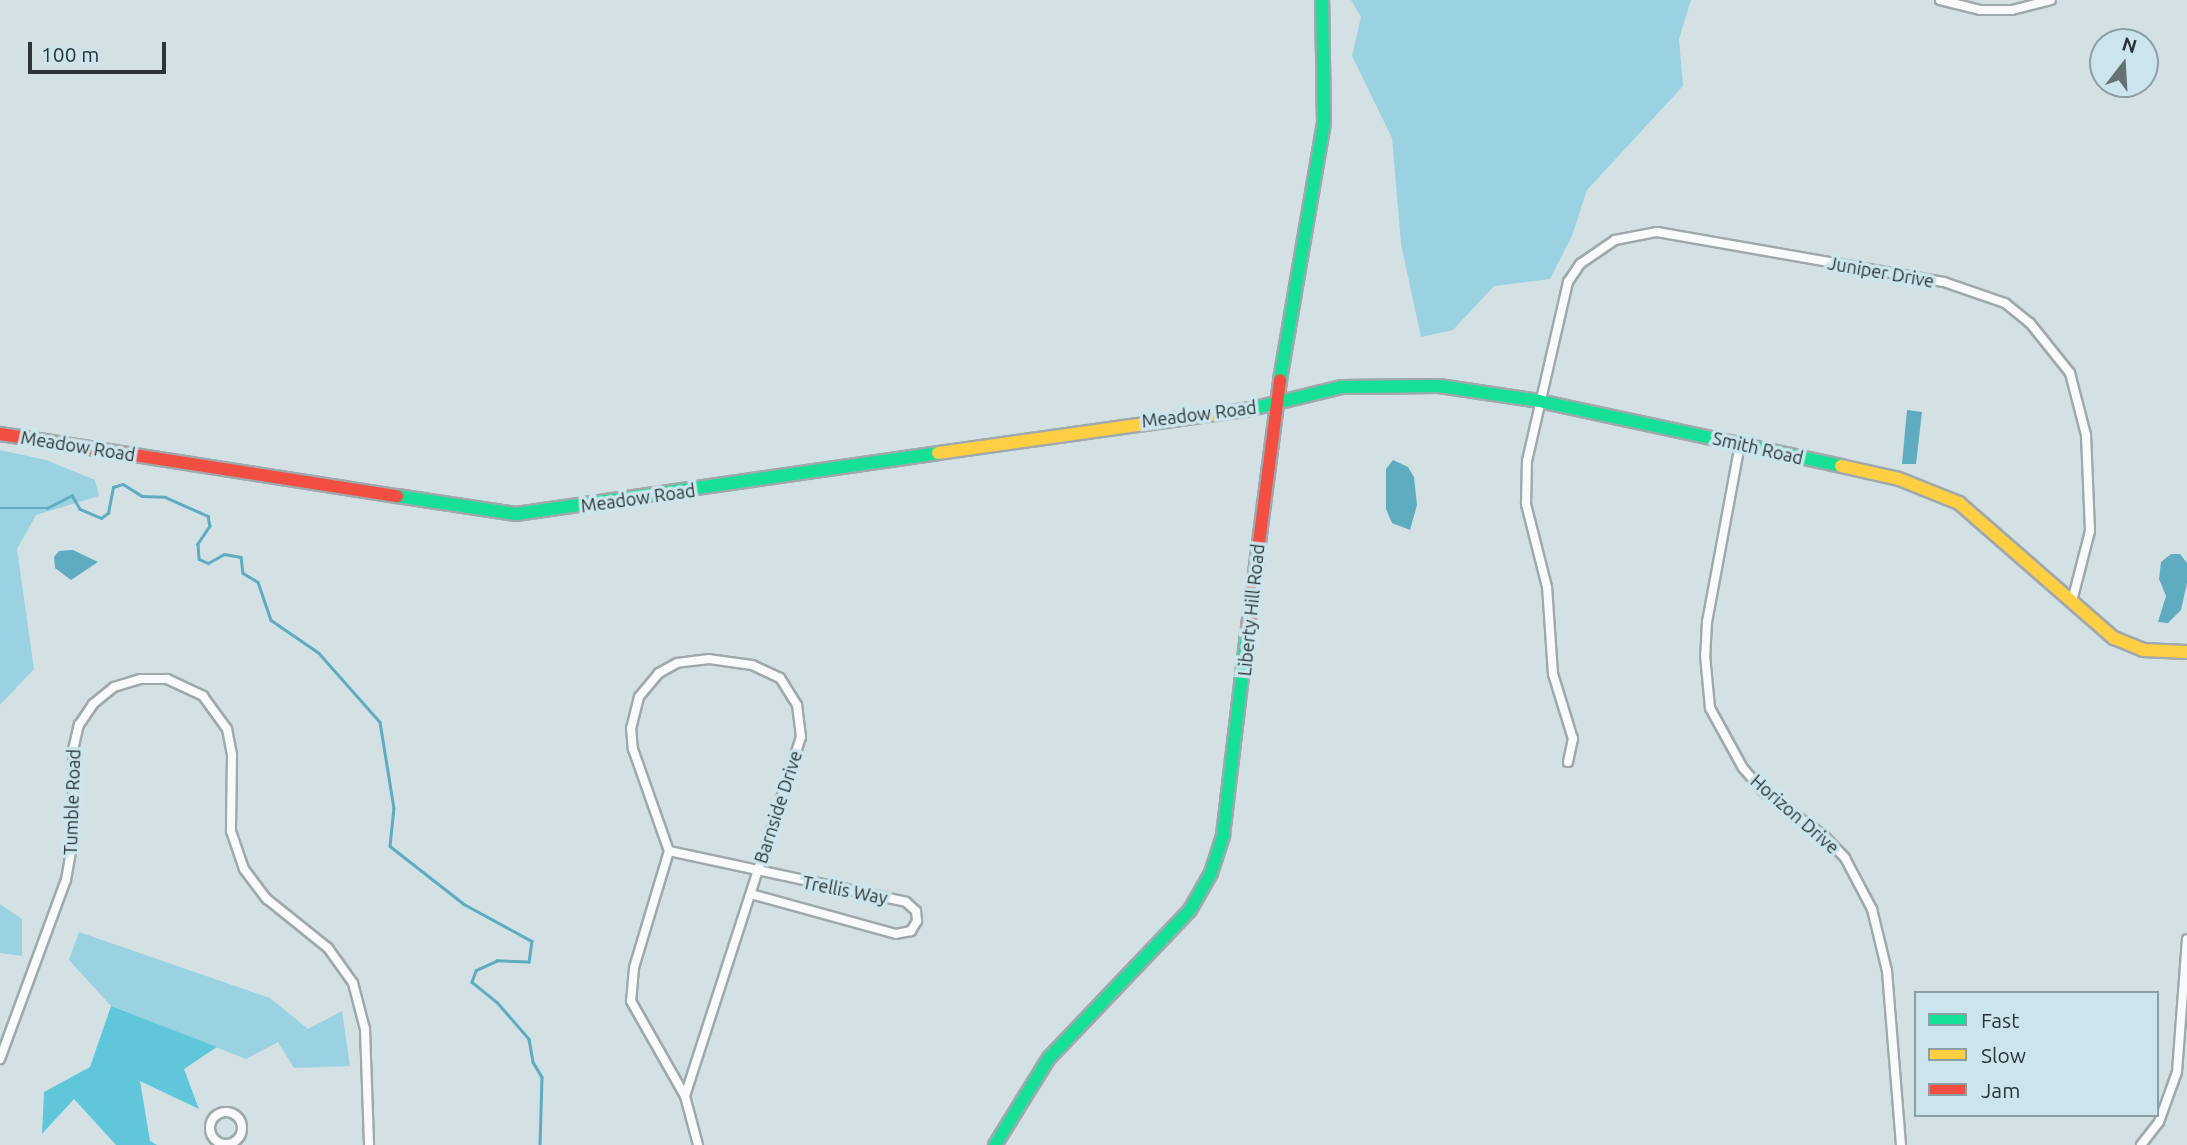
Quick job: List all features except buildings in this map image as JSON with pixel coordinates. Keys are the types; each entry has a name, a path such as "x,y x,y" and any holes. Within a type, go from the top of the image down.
{"street":[{"path":"1940,0 1980,10 2012,10 2051,0"},
{"name":"Liberty Hill Road","path":"995,1145 1049,1058 1190,910 1212,873 1231,790 1277,403 1324,122 1319,2"},
{"name":"Juniper Drive","path":"1568,762 1571,726 1553,674 1548,587 1527,504 1527,461 1567,282 1597,250 1636,234 1689,237 1975,290 2004,303 2053,346 2081,404 2092,499 2084,562 2072,601"},
{"name":"Smith Road","path":"1277,403 1298,395 1374,383 1439,386 1539,401 1899,479 1959,503 1986,522 2072,601 2123,643 2143,650 2187,652"},
{"name":"Meadow Road","path":"0,435 516,514 1277,403"},
{"name":"Horizon Drive","path":"1740,444 1707,622 1705,655 1710,708 1744,768 1779,805 1825,837 1845,859 1867,899 1887,971 1901,1145"},
{"name":"Barnside Drive","path":"669,851 633,749 634,707 651,680 677,663 709,659 752,665 771,672 788,686 801,726 799,747 685,1096"},
{"name":"Tumble Road","path":"0,1059 66,880 74,834 73,750 79,725 93,704 114,688 140,679 167,679 203,696 226,729 232,755 231,831 244,869 267,899 328,948 353,983 365,1029 369,1145"},
{"path":"669,851 630,990 636,1012 685,1096 698,1145"},
{"name":"Trellis Way","path":"669,851 905,902 916,911 917,921 907,933 896,934 751,894"},
{"path":"2141,1145 2159,1122 2177,1072 2187,939"},
{"path":"233,1113 241,1120 243,1131 239,1143 227,1144 213,1138 210,1128 217,1114 233,1113"},
{"path":"2148,1138 2154,1145"}],"shaded area":[{"path":"1351,0 1691,0 1679,39 1683,86 1587,190 1572,236 1550,279 1494,286 1453,330 1421,337 1401,244 1392,138 1352,56 1361,17"},
{"path":"1907,410 1922,412 1916,464 1902,464"},
{"path":"0,450 46,460 95,480 99,496 36,515 17,549 34,669 0,705"},
{"path":"1393,460 1408,467 1414,477 1417,505 1410,530 1392,523 1386,509 1386,469"},
{"path":"73,550 98,562 71,580 55,568 54,557 59,551"},
{"path":"2171,554 2180,554 2187,563 2187,583 2181,610 2168,623 2158,622 2166,596 2159,579 2161,562"},
{"path":"0,904 22,919 22,956 0,953"},
{"path":"79,932 270,998 308,1029 342,1011 350,1066 294,1068 278,1042 246,1059 111,1006 69,960"},
{"path":"111,1006 217,1047 184,1069 199,1109 140,1081 150,1141 157,1145 116,1145 74,1099 42,1134 44,1092 90,1067"}],"waterway":[{"path":"0,508 47,508 72,495 80,509 101,518 108,513 113,487 123,484 142,496 165,497 208,516 210,526 198,544 199,559 208,563 224,554 241,557 243,573 258,582 271,620 319,653 380,722 394,808 390,846 464,904 532,941 529,962 497,961 476,971 472,982 497,1002 529,1039 533,1062 542,1077 540,1145"}],"traffic: fast":[{"path":"1280,380 1324,122 1322,0"},
{"path":"1251,409 1342,387 1439,386 1539,401 1841,466"},
{"path":"397,496 516,514 938,453"},
{"path":"995,1145 1049,1058 1190,910 1211,873 1223,835 1247,635"}],"traffic: slow":[{"path":"938,453 1251,409"},
{"path":"1841,466 1899,479 1959,503 2114,638 2143,650 2187,652"}],"traffic: jam":[{"path":"1247,635 1280,380"},
{"path":"0,434 397,496"}]}
